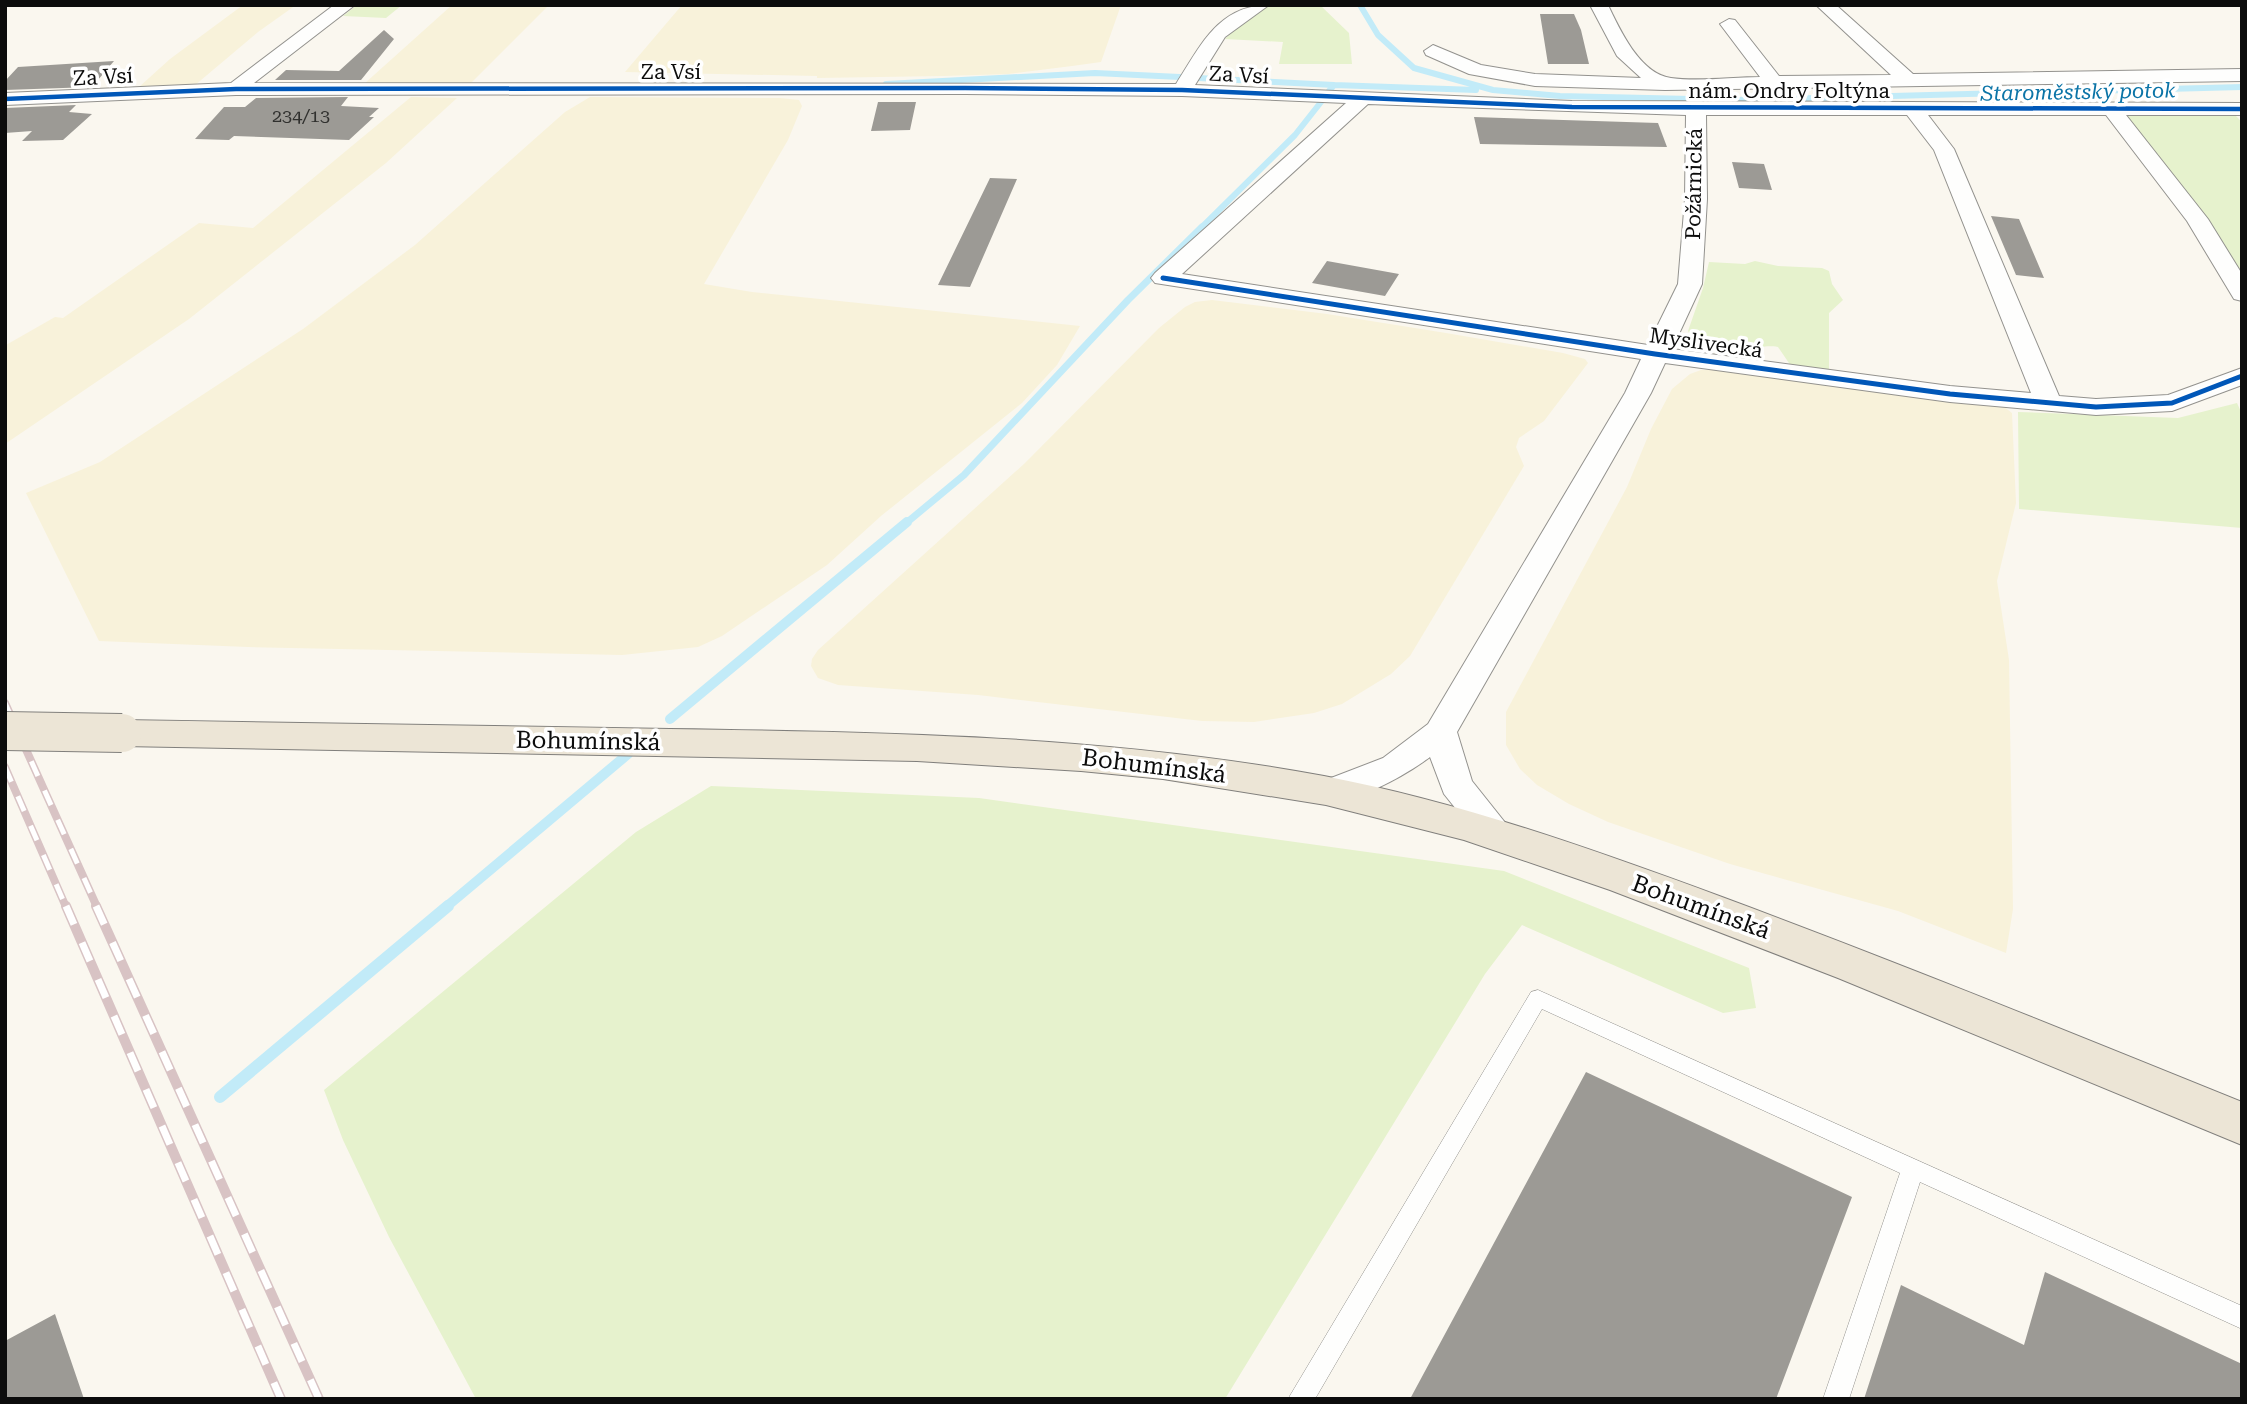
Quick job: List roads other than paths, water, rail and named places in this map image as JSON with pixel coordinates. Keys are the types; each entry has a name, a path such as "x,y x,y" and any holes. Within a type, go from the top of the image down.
{"main road":[{"name":"Bohumínská","path":"5,731 865,745 998,750 1202,770 1330,792 1497,835 1635,882 1789,940 2242,1124"}],"street":[{"path":"236,89 256,71 346,5"},
{"name":"Za Vsí","path":"1182,90 1218,33 1260,5"},
{"path":"1599,5 1622,54 1642,72 1681,97"},
{"name":"nám. Ondry Foltýna","path":"1825,5 1907,79"},
{"name":"nám. Ondry Foltýna","path":"1729,24 1773,81"},
{"name":"nám. Ondry Foltýna","path":"1433,51 1476,70 1535,80 1681,97 1773,81 1907,79 2206,84 2242,75"},
{"path":"2206,84 2241,110"},
{"name":"Za Vsí","path":"5,99 236,89 1182,90 1337,97"},
{"name":"nám. Ondry Foltýna","path":"1337,97 1681,97 1913,109 2241,110"},
{"name":"Požárnická","path":"1440,732 1638,393 1690,285 1696,200 1681,97"},
{"name":"Myslivecká","path":"1362,99 1163,278 1655,354 1950,394 2095,407 2172,403 2242,376"},
{"path":"1913,109 1944,149 2048,402"},
{"path":"2113,111 2197,219 2242,293"},
{"path":"1330,792 1395,766 1440,732 1456,785 1497,835"}],"lane":[{"path":"1301,1399 1538,998 2242,1318"},
{"path":"1836,1399 1913,1168"}],"waterway":[{"name":"Staroměstský potok","path":"1360,5 1378,35 1414,68 1493,90 1560,96 1735,100 2242,87"},
{"path":"886,84 1095,73 1180,77"},
{"path":"1198,78 1334,85"},
{"path":"1329,91 1334,85"},
{"path":"1334,85 1476,90"},
{"path":"1200,229 1295,135 1321,102"},
{"path":"905,524 964,475 1128,300 1202,227"},
{"path":"670,719 907,522"},
{"path":"446,907 628,754"},
{"path":"220,1097 448,906"}],"railway":[{"path":"5,703 97,907"},
{"path":"5,767 66,907"},
{"path":"66,906 281,1399"},
{"path":"96,906 319,1399"}]}
